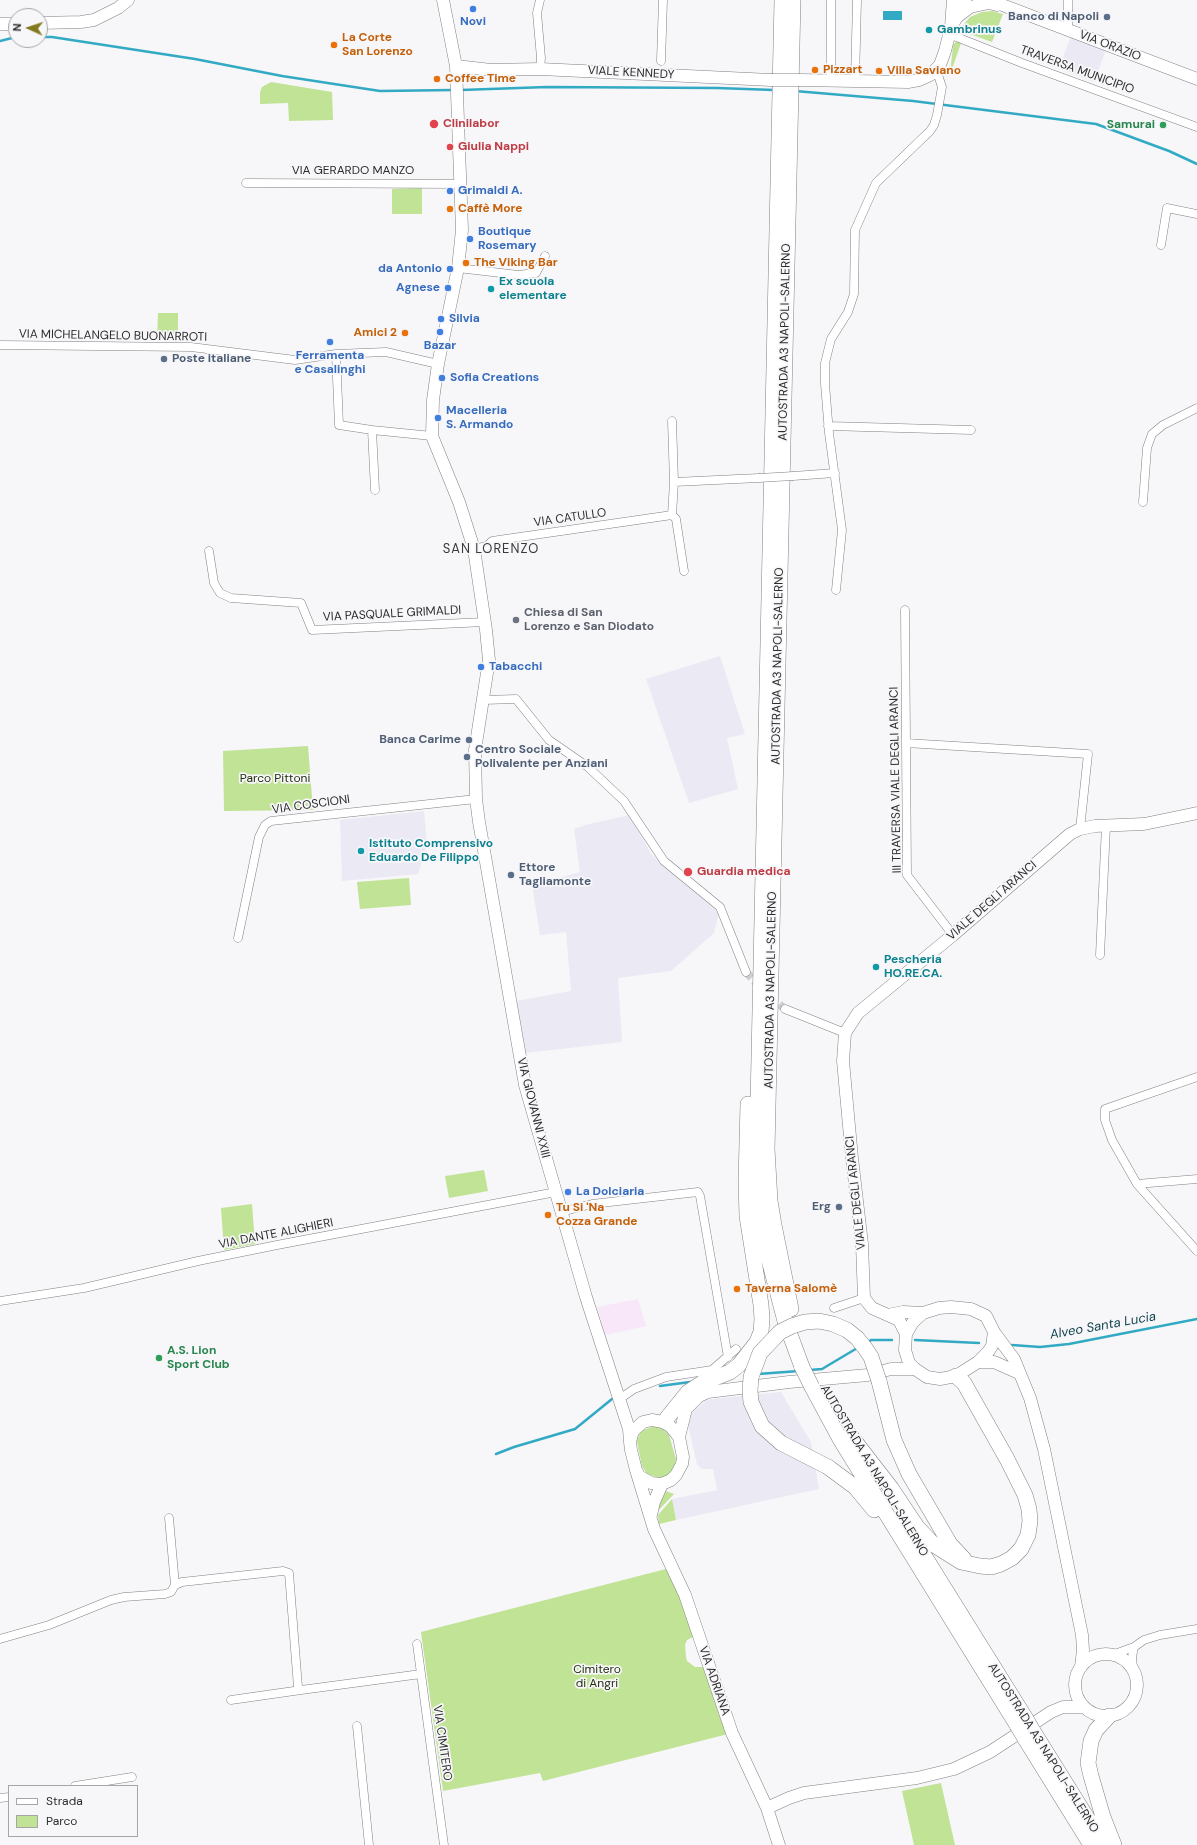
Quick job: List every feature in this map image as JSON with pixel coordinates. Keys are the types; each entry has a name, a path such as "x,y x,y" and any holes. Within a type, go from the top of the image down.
{"highway":[{"name":"AUTOSTRADA A3 NAPOLI-SALERNO","path":"782,0 757,1149 759,1201 772,1277 785,1321 808,1366 840,1439 943,1605 1104,1845"},
{"name":"AUTOSTRADA A3 NAPOLI-SALERNO","path":"793,0 768,1149 770,1201 778,1250 808,1366"},
{"path":"657,1420 688,1392 702,1383 730,1372 739,1365 757,1342 761,1332 761,1305 747,1216 746,1182 746,1126 760,963"},
{"path":"943,1605 915,1575 865,1498 842,1476 828,1467 781,1443 762,1426 751,1402 751,1377 754,1364 760,1353 780,1332 792,1326 806,1322 819,1321 833,1324 847,1330 866,1348 874,1363 880,1381 894,1440 909,1474 950,1544 964,1560 973,1565"},
{"path":"850,1435 873,1463 907,1513 926,1537 946,1554 961,1562 991,1567 1001,1564 1021,1549 1028,1535 1030,1509 1025,1495 1007,1459 964,1383 956,1376"},
{"name":"AUTOSTRADA A3 NAPOLI-SALERNO","path":"817,1387 850,1435 1025,1728 1091,1845"},
{"path":"1109,1716 1096,1730 1091,1740 1088,1763 1090,1776 1103,1817 1114,1845"}],"street":[{"path":"48,23 94,20 118,8 128,0"},
{"path":"540,0 537,13 541,58 540,69"},
{"path":"661,61 663,0"},
{"path":"831,0 831,81 908,82 919,80 930,75 940,65 950,30 962,4 989,4 995,2"},
{"path":"855,81 857,0"},
{"path":"1068,0 1068,30"},
{"path":"336,354 339,424 372,430 432,436 433,400 438,364 458,268 462,230 456,81 443,2"},
{"name":"VIA ORAZIO","path":"995,2 1197,79"},
{"name":"TRAVERSA MUNICIPIO","path":"950,30 1022,63 1197,127"},
{"name":"VIALE KENNEDY","path":"456,81 491,70 540,69 771,80 831,81"},
{"path":"836,590 842,530 828,426 825,363 831,339 848,312 854,294 855,230 876,183 930,131 934,125 941,89 936,69"},
{"name":"VIA GERARDO MANZO","path":"246,183 460,184"},
{"path":"1161,245 1167,208 1197,214"},
{"path":"458,268 518,275 536,274 545,256"},
{"name":"VIA MICHELANGELO BUONARROTI","path":"0,345 192,347 295,360 336,354 386,352 438,364"},
{"path":"1143,502 1147,448 1152,434 1163,425 1197,408"},
{"path":"672,421 674,482 672,515 676,519 684,572"},
{"path":"828,426 971,430"},
{"path":"372,430 375,490"},
{"name":"VIA GIOVANNI XXIII","path":"432,436 459,502 474,549 485,622 489,660 475,750 476,799 525,1085 534,1121 586,1297 629,1429 630,1442"},
{"path":"674,482 835,473"},
{"name":"VIA CATULLO","path":"474,549 487,546 492,541 672,515"},
{"name":"VIA PASQUALE GRIMALDI","path":"209,551 214,583 220,593 231,598 301,603 312,630 485,622"},
{"name":"III TRAVERSA VIALE DEGLI ARANCI","path":"905,610 907,875 952,935"},
{"path":"483,700 516,699 549,740 588,768 624,801 664,861 720,907 746,972"},
{"path":"906,743 1088,754 1080,829"},
{"name":"VIA COSCIONI","path":"238,938 259,837 265,825 271,821 476,799"},
{"name":"VIALE DEGLI ARANCI","path":"864,1298 862,1244 843,1061 845,1033 858,1013 1070,834 1080,829 1144,824 1197,813"},
{"path":"1100,955 1106,826"},
{"path":"785,1009 845,1033"},
{"path":"1197,1076 1105,1109 1107,1128 1137,1184 1197,1251"},
{"path":"1137,1184 1197,1179"},
{"name":"VIA DANTE ALIGHIERI","path":"0,1301 84,1288 198,1261 556,1192"},
{"path":"561,1212 592,1204 698,1192 700,1196 728,1357"},
{"path":"834,1308 864,1298 872,1308 899,1320 906,1334"},
{"path":"888,1314 903,1312 923,1313 939,1308 963,1307 971,1309 986,1316 994,1332 1014,1359 1030,1398 1044,1449 1082,1635 1083,1650 1081,1667 1075,1682 1075,1690 1078,1699 1084,1707 1100,1716 1109,1716 1121,1712 1131,1703 1137,1686 1132,1669 1134,1647"},
{"path":"923,1313 913,1322 906,1334 905,1350 909,1363 915,1369 933,1378 948,1378 956,1376 978,1362 992,1346 994,1332"},
{"path":"679,1437 670,1426 657,1420 639,1419 621,1405 634,1389 666,1377 712,1370 728,1357 736,1348"},
{"path":"891,1370 905,1350"},
{"path":"978,1362 994,1362 1019,1373"},
{"path":"686,1409 679,1437 683,1457 680,1471 671,1480 662,1484 646,1481 639,1476 636,1470 630,1442 633,1431 638,1425 657,1420 686,1409 699,1396 719,1389 868,1375 891,1370 915,1369"},
{"name":"VIA ADRIANA","path":"636,1470 654,1529 685,1595 732,1733 767,1808 779,1845"},
{"path":"650,1517 654,1502 662,1484"},
{"path":"169,1518 176,1585"},
{"path":"0,1638 49,1625 111,1600 124,1597 165,1594 171,1592 176,1585 182,1582 283,1571 289,1573 298,1687 301,1690"},
{"path":"1081,1667 1088,1660 1097,1656 1134,1647 1144,1640 1160,1635 1197,1629"},
{"path":"1082,1635 1089,1644 1120,1658 1132,1669"},
{"name":"VIA CIMITERO","path":"417,1644 444,1845"},
{"path":"232,1700 421,1674"},
{"path":"1063,1707 1075,1690"},
{"path":"767,1808 804,1793 929,1776 954,1769 990,1752 1045,1716 1063,1707 1084,1707"},
{"path":"357,1726 369,1845"},
{"path":"81,1785 132,1777"}],"shaded area":[{"path":"1071,36 1106,50 1094,82 1059,68"},
{"path":"720,656 745,734 727,738 738,789 689,803 646,679"},
{"path":"424,811 427,845 418,874 342,881 340,820"},
{"path":"630,815 651,854 719,913 714,933 671,971 618,978 622,1042 525,1053 516,1001 571,991 566,932 540,935 532,885 580,872 574,829 589,824"},
{"path":"638,1299 646,1326 605,1335 597,1307"},
{"path":"781,1392 811,1442 819,1489 676,1520 672,1499 717,1490 713,1469 702,1469 697,1465 687,1420 693,1412 705,1401 712,1399"}],"green space":[{"path":"992,11 1003,14 992,42 959,30 970,17 982,12"},
{"path":"957,41 961,43 950,75 953,45"},
{"path":"271,82 332,92 333,120 289,121 288,103 260,104 260,92 262,87"},
{"path":"422,188 422,214 392,214 392,189"},
{"path":"158,313 178,313 178,341 172,341 170,335 167,335 165,340 157,340"},
{"name":"Parco Pittoni","path":"308,746 313,810 224,811 223,751"},
{"path":"409,878 411,905 360,909 357,882"},
{"path":"484,1170 488,1191 449,1198 445,1176"},
{"path":"252,1204 255,1244 224,1250 221,1208"},
{"path":"654,1426 663,1429 669,1435 676,1459 674,1468 666,1477 660,1478 647,1474 642,1466 637,1441 641,1431"},
{"path":"663,1490 674,1494 656,1513"},
{"path":"672,1499 676,1520 659,1524 658,1515"},
{"name":"Cimitero di Angri","path":"666,1569 679,1595 695,1636 687,1640 685,1645 687,1661 695,1667 705,1667 728,1734 543,1781 540,1773 443,1791 421,1632"},
{"path":"941,1783 955,1845 914,1845 902,1791"}],"water":[{"path":"883,11 902,11 902,20 883,20"}],"waterway":[{"path":"48,37 195,59 282,76 380,91 454,90"},
{"path":"0,41 8,39"},
{"path":"461,90 547,87 717,88 774,90"},
{"path":"795,91 913,101 1096,124 1169,151 1197,164"},
{"name":"Alveo Santa Lucia","path":"1012,1345 1040,1347 1069,1344 1197,1319"},
{"name":"Alveo Santa Lucia","path":"867,1343 871,1340 892,1340"},
{"name":"Alveo Santa Lucia","path":"915,1340 979,1343"},
{"name":"Alveo Santa Lucia","path":"810,1370 822,1369 859,1347"},
{"name":"Alveo Santa Lucia","path":"758,1374 799,1371"},
{"name":"Alveo Santa Lucia","path":"660,1386 690,1382"},
{"name":"Alveo Santa Lucia","path":"496,1454 514,1447 575,1429 612,1399"}],"tunnel":[{"path":"746,972 760,987"},
{"path":"770,997 785,1009"}],"place":[{"name":"Novi","path":"473,9"},
{"name":"Banco di Napoli","path":"1107,17"},
{"name":"Gambrinus","path":"929,30"},
{"name":"La Corte San Lorenzo","path":"334,45"},
{"name":"Pizzart","path":"815,70"},
{"name":"Villa Saviano","path":"879,71"},
{"name":"Coffee Time","path":"437,79"},
{"name":"Clinilabor","path":"434,124"},
{"name":"Samurai","path":"1163,125"},
{"name":"Giulia Nappi","path":"450,147"},
{"name":"Grimaldi A.","path":"450,191"},
{"name":"Caffè More","path":"450,209"},
{"name":"Boutique Rosemary","path":"470,239"},
{"name":"The Viking Bar","path":"466,263"},
{"name":"da Antonio","path":"450,269"},
{"name":"Agnese","path":"448,288"},
{"name":"Ex scuola elementare","path":"491,289"},
{"name":"Silvia","path":"441,319"},
{"name":"Bazar","path":"440,332"},
{"name":"Amici 2","path":"405,333"},
{"name":"Ferramenta e Casalinghi","path":"330,342"},
{"name":"Poste italiane","path":"164,359"},
{"name":"Sofia Creations","path":"442,378"},
{"name":"Macelleria S. Armando","path":"438,418"},
{"name":"Chiesa di San Lorenzo e San Diodato","path":"516,620"},
{"name":"Tabacchi","path":"481,667"},
{"name":"Banca Carime","path":"469,740"},
{"name":"Centro Sociale Polivalente per Anziani","path":"467,757"},
{"name":"Istituto Comprensivo Eduardo De Filippo","path":"361,851"},
{"name":"Guardia medica","path":"688,872"},
{"name":"Ettore Tagliamonte","path":"511,875"},
{"name":"Pescheria HO.RE.CA.","path":"876,967"},
{"name":"La Dolciaria","path":"568,1192"},
{"name":"Erg","path":"839,1207"},
{"name":"Tu Si 'Na Cozza Grande","path":"548,1215"},
{"name":"Taverna Salomè","path":"737,1289"},
{"name":"A.S. Lion Sport Club","path":"159,1358"}],"district":[{"name":"SAN LORENZO","path":"491,550"}]}
